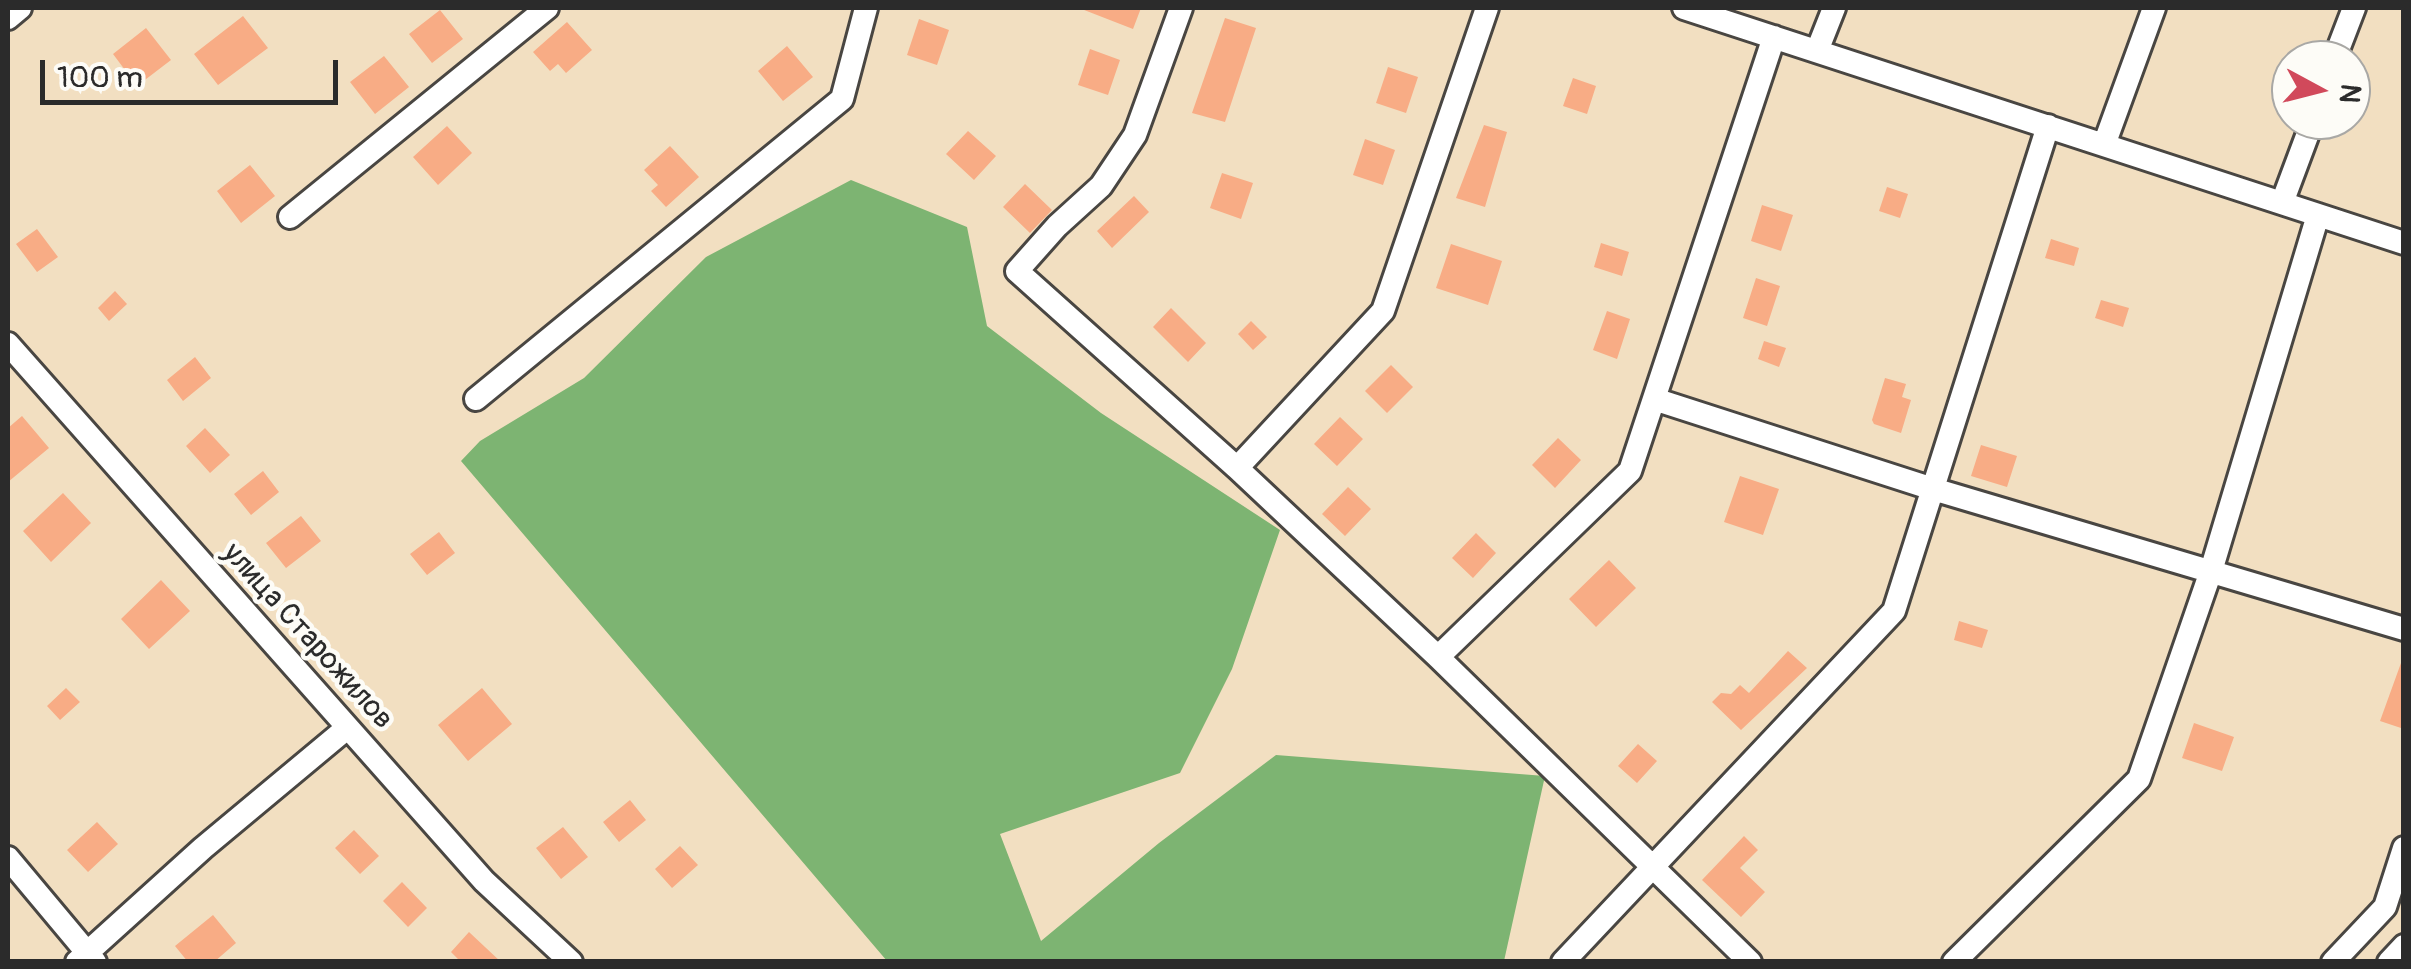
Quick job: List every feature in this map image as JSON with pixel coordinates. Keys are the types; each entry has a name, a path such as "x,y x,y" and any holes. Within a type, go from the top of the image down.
{"street":[{"path":"8,18 20,8"},
{"path":"290,217 548,8"},
{"path":"476,399 842,100 866,8"},
{"path":"1181,8 1136,135 1101,186 1057,226 1017,271 1237,468 1438,657 1750,962"},
{"path":"1237,468 1383,312 1487,8"},
{"path":"1684,8 2404,243"},
{"path":"1818,51 1834,8"},
{"path":"2104,145 2154,8"},
{"path":"2342,40 2354,8"},
{"path":"1438,657 1630,471 1774,37"},
{"path":"1563,962 1894,611 2048,126"},
{"path":"2282,203 2305,140"},
{"path":"1954,962 2140,779 2211,571 2318,215"},
{"name":"улица Старожилов","path":"8,344 484,881 571,962"},
{"path":"1654,399 1933,489 2404,628"},
{"path":"8,858 87,958 203,848 347,728"},
{"path":"2334,962 2385,907 2404,848"},
{"path":"2389,962 2404,946"}],"green space":[{"path":"851,180 967,227 987,326 1101,413 1280,530 1232,669 1180,773 1000,834 1041,941 1159,843 1276,755 1545,776 1504,961 887,961 461,461 480,441 584,378 706,257"}],"building":[{"path":"1079,8 1141,8 1133,29"},
{"path":"440,10 463,39 432,63 409,34"},
{"path":"243,16 268,48 218,85 194,54"},
{"path":"1225,18 1256,28 1225,122 1192,113"},
{"path":"919,19 949,30 937,65 907,55"},
{"path":"567,22 592,50 566,73 558,64 550,71 533,52"},
{"path":"146,28 171,60 137,86 113,54"},
{"path":"787,46 813,77 783,101 758,71"},
{"path":"1090,49 1120,60 1108,95 1078,85"},
{"path":"384,56 409,87 375,114 350,82"},
{"path":"1388,67 1418,77 1406,113 1376,103"},
{"path":"1573,78 1596,86 1587,114 1563,106"},
{"path":"1484,125 1507,132 1485,207 1456,198"},
{"path":"447,126 472,153 438,185 413,157"},
{"path":"968,131 996,156 974,180 946,154"},
{"path":"1365,139 1395,150 1383,185 1353,175"},
{"path":"670,146 699,177 666,207 651,191 658,185 644,170"},
{"path":"250,165 275,196 241,223 217,191"},
{"path":"1222,173 1253,183 1241,219 1210,208"},
{"path":"1025,184 1052,210 1030,233 1003,207"},
{"path":"1887,187 1908,194 1900,218 1879,211"},
{"path":"1134,196 1149,212 1112,248 1097,231"},
{"path":"1762,205 1793,215 1781,251 1751,241"},
{"path":"37,229 58,257 37,272 16,244"},
{"path":"2051,239 2079,248 2074,266 2045,258"},
{"path":"1601,243 1629,252 1622,276 1594,267"},
{"path":"1451,244 1502,261 1488,305 1436,288"},
{"path":"1756,278 1780,286 1767,326 1743,318"},
{"path":"115,291 127,304 109,321 98,308"},
{"path":"2101,300 2129,308 2123,327 2095,318"},
{"path":"1171,308 1206,343 1188,362 1153,327"},
{"path":"1607,311 1630,319 1617,359 1593,350"},
{"path":"1251,321 1267,337 1253,350 1238,334"},
{"path":"1764,341 1786,348 1779,367 1758,359"},
{"path":"195,357 211,378 183,401 167,380"},
{"path":"1391,365 1413,387 1387,413 1365,391"},
{"path":"1885,378 1906,384 1902,397 1911,400 1901,433 1872,420"},
{"path":"22,416 49,448 8,482 8,428"},
{"path":"1340,417 1363,439 1337,466 1314,444"},
{"path":"205,428 230,455 210,473 186,446"},
{"path":"1558,438 1581,460 1555,488 1532,465"},
{"path":"1981,445 2017,456 2007,487 1971,476"},
{"path":"263,471 279,492 251,515 234,494"},
{"path":"1740,476 1779,489 1763,535 1724,522"},
{"path":"1348,487 1371,509 1345,536 1322,514"},
{"path":"63,493 91,523 51,562 23,531"},
{"path":"301,516 321,541 286,568 266,543"},
{"path":"439,532 455,553 427,575 410,554"},
{"path":"1476,533 1496,553 1473,578 1452,558"},
{"path":"1609,560 1636,588 1596,627 1569,599"},
{"path":"161,580 190,611 149,649 121,619"},
{"path":"1959,621 1988,630 1982,648 1954,640"},
{"path":"1788,651 1807,668 1741,730 1712,702 1721,693 1731,694 1740,685 1749,693"},
{"path":"2404,663 2404,729 2380,721"},
{"path":"66,688 80,702 60,720 47,706"},
{"path":"482,688 512,724 468,761 438,725"},
{"path":"2194,723 2234,737 2222,771 2182,758"},
{"path":"1638,744 1657,761 1637,783 1618,766"},
{"path":"630,800 646,820 619,842 603,822"},
{"path":"97,822 118,844 88,872 67,850"},
{"path":"563,827 588,857 561,879 536,848"},
{"path":"354,830 379,856 360,874 335,848"},
{"path":"1744,836 1758,850 1740,868 1765,892 1741,917 1702,880"},
{"path":"680,846 698,865 672,888 655,869"},
{"path":"402,882 427,908 408,927 383,901"},
{"path":"213,915 236,943 214,962 188,962 175,946"},
{"path":"469,932 501,962 461,962 451,952"}]}
